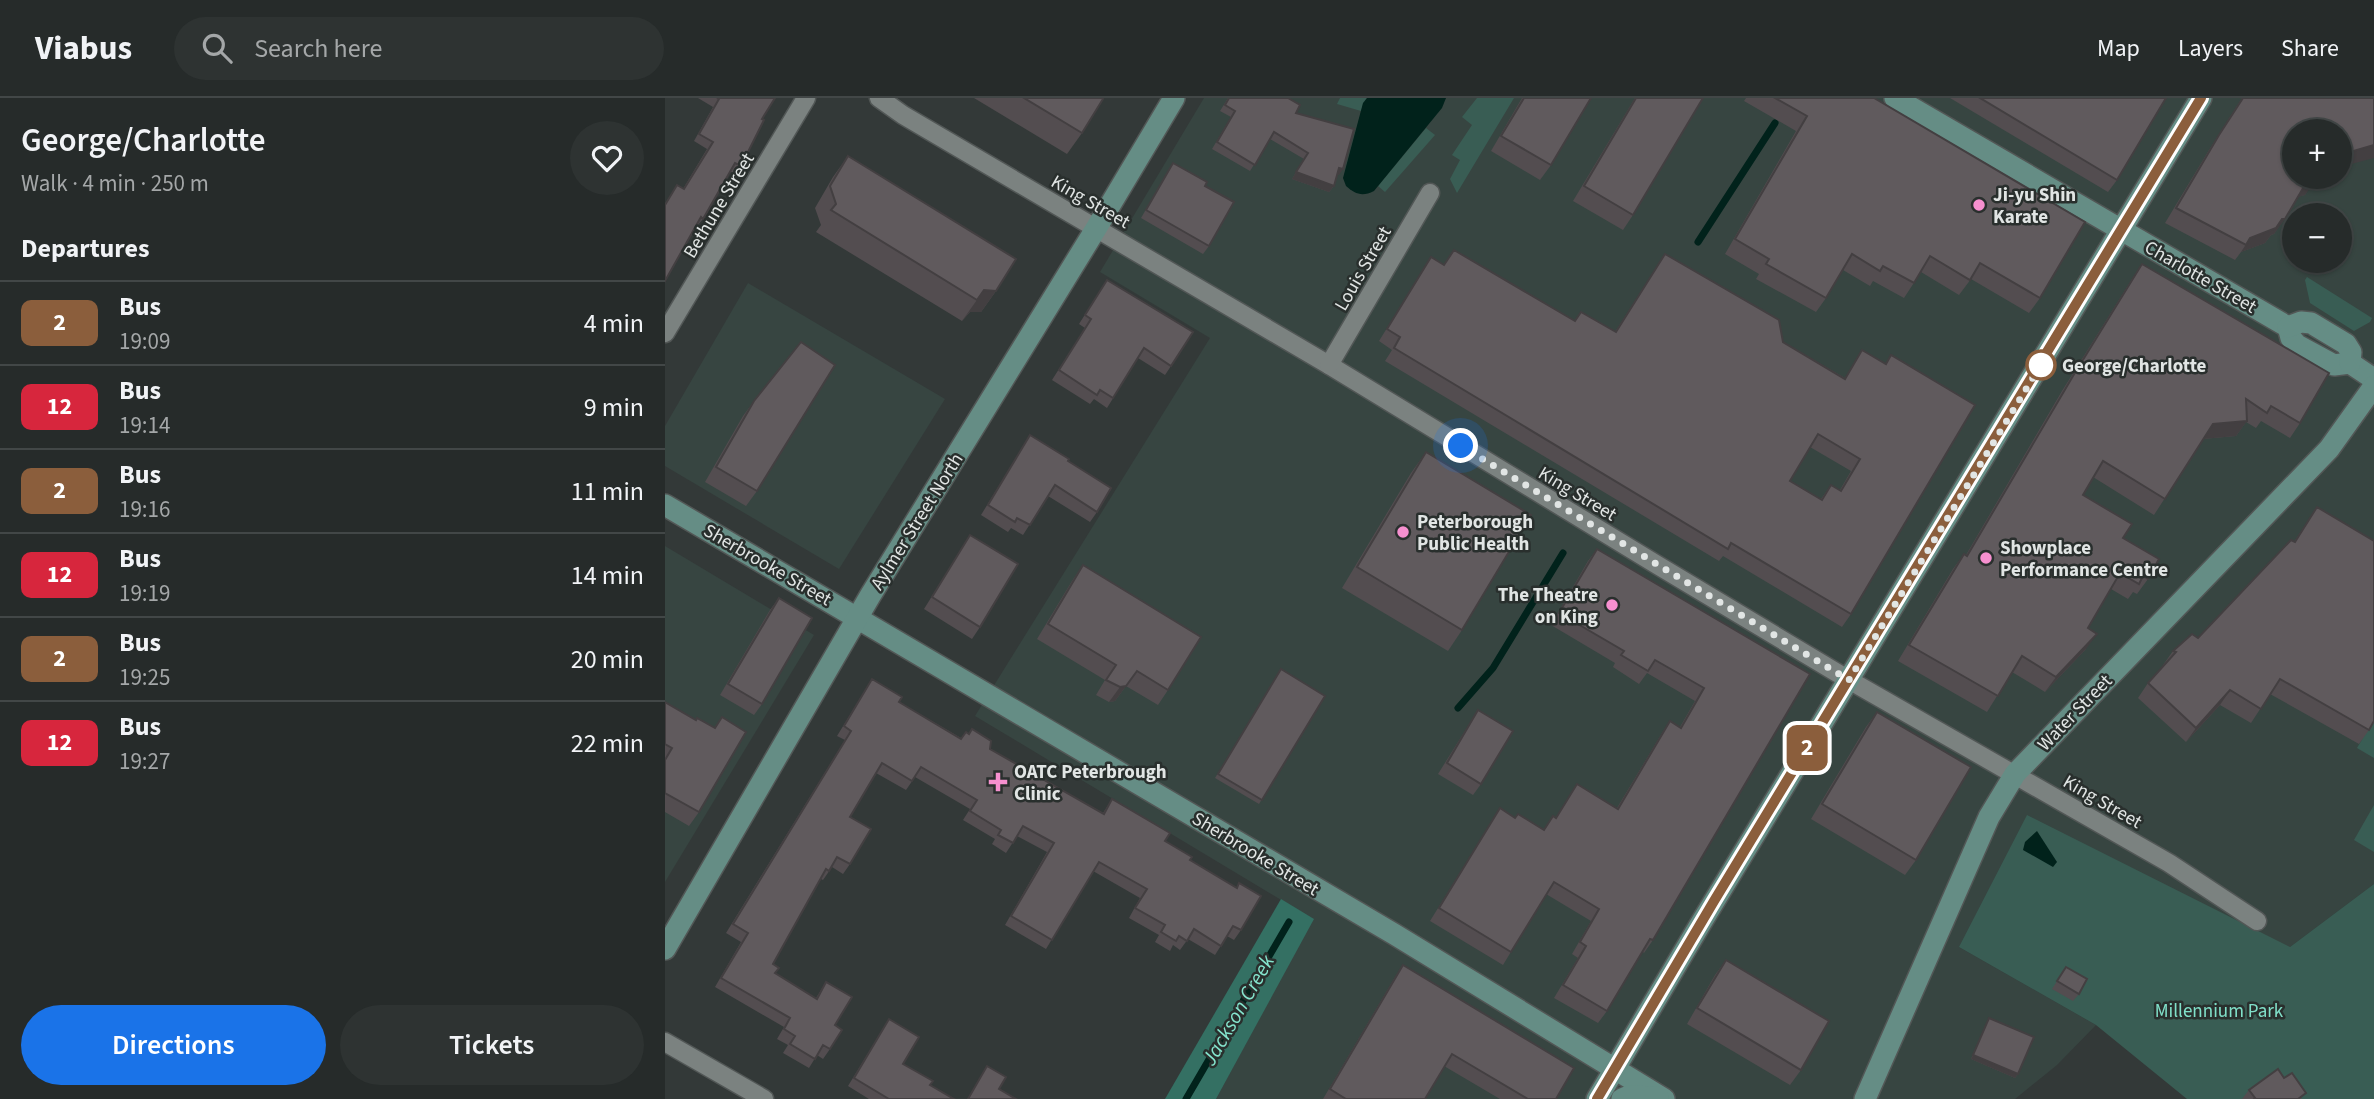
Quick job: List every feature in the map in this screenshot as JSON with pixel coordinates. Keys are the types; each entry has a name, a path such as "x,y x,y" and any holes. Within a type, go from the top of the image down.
{"main road":[{"name":"Aylmer Street North","path":"665,948 858,617 1174,98"},
{"name":"Charlotte Street","path":"1895,98 2288,327 2301,322 2311,323 2346,344 2351,352 2350,363 2374,379"},
{"path":"1597,1099 2201,98"},
{"name":"Water Street","path":"1865,1099 1989,817 2015,774 2329,449 2374,386"},
{"name":"Sherbrooke Street","path":"665,505 1394,934 1662,1098"},
{"path":"1622,1099 1629,1096 1662,1098"}],"street":[{"name":"Bethune Street","path":"665,333 806,98"},
{"name":"King Street","path":"879,98 903,115 1329,365 1849,680 2169,863 2257,921"},
{"name":"Louis Street","path":"1329,365 1430,193"},
{"path":"665,1041 764,1099"}],"shaded area":[{"path":"1204,98 2374,98 2374,884 2290,947 1959,947 2096,1025 2057,1065 2015,1099 1216,1099 1313,919 975,716 1210,338 1100,272"},
{"path":"1367,98 1446,98 1442,108 1374,191 1362,194 1346,186 1343,178 1363,103"},
{"path":"748,283 945,399 839,569 665,466 665,426"},
{"path":"665,546 814,635 665,882"},
{"path":"2037,831 2057,862 2053,867 2023,850 2025,842"},
{"path":"1281,899 1314,919 1216,1099 1165,1099"}],"green space":[{"path":"1340,98 1367,98 1361,111 1337,104"},
{"path":"1477,98 1514,98 1457,193 1450,179 1460,160 1452,155 1472,125 1462,117"},
{"path":"1426,128 1435,135 1385,192 1378,186"},
{"path":"2307,277 2372,318 2370,322 2354,331 2310,303 2305,280"},
{"path":"2374,719 2374,758 2357,748"},
{"path":"2374,805 2374,852 2354,840"},
{"name":"Millennium Park","path":"2027,815 2290,947 2374,884 2374,1099 2187,1099 2096,1025 1959,947"}],"building":[{"path":"717,98 775,98 762,119 764,120 741,166 735,163 665,281 665,205 677,185 684,189 713,142 699,134 719,99"},
{"path":"1024,98 1102,98 1103,99 1082,133"},
{"path":"1229,98 1288,98 1300,105 1296,113 1354,129 1343,169 1339,168 1334,186 1296,172 1308,153 1274,132 1255,165 1217,142 1235,111 1225,105"},
{"path":"1524,98 1591,98 1551,165 1501,136"},
{"path":"1636,98 1703,98 1633,215 1584,186"},
{"path":"1775,98 1874,98 2085,222 2040,298 1980,263 1970,280 1930,256 1914,283 1883,266 1880,271 1852,254 1826,298 1766,264 1769,259 1735,239 1807,116"},
{"path":"1980,98 2166,98 2117,180"},
{"path":"2243,98 2374,98 2374,145 2352,151 2352,119 2282,119 2282,189 2302,189 2294,203 2282,203 2282,219 2276,228 2250,238 2246,245 2176,208"},
{"path":"848,156 1016,259 996,291 984,290 977,300 831,210 836,204 830,186"},
{"path":"1173,163 1207,182 1205,186 1234,202 1209,246 1146,210"},
{"path":"1454,250 1575,321 1581,312 1616,332 1665,254 1779,320 1783,342 1845,379 1862,350 1886,364 1891,355 1975,405 1851,614 1731,543 1728,549 1394,348 1400,337 1387,329 1431,257 1444,265","holes":["1818,434 1860,459 1841,491 1831,485 1822,500 1790,481"]},
{"path":"2142,264 2329,373 2300,423 2271,406 2267,413 2246,399 2247,421 2213,424 2165,499 2103,461 2083,495 2132,524 2123,538 2159,559 2148,579 2143,576 2139,584 2120,573 2088,628 2097,634 2056,677 2022,656 1998,696 1909,645 1964,554 1967,556"},
{"path":"1107,280 1193,332 1171,366 1144,348 1113,398 1100,390 1097,395 1059,370 1091,319 1085,315"},
{"path":"801,342 835,365 757,491 716,467 754,401"},
{"path":"1030,435 1111,488 1097,512 1055,485 1030,525 1017,518 1015,522 988,505"},
{"path":"1426,452 1531,515 1462,630 1357,567"},
{"path":"2317,507 2374,541 2374,721 2369,730 2280,679 2261,709 2230,690 2196,728 2148,683 2176,652 2173,651 2192,634 2198,638 2291,540 2295,542"},
{"path":"970,535 1018,564 980,627 932,597"},
{"path":"1597,549 1810,674 1653,940 1650,939 1607,1011 1563,985 1586,946 1580,942 1599,909 1554,882 1511,952 1439,908 1500,808 1515,818 1518,814 1544,830 1553,816 1556,818 1577,784 1618,809 1670,721 1681,728 1704,688 1655,660 1648,671 1621,655 1624,651 1559,613"},
{"path":"1083,565 1201,637 1168,690 1137,671 1126,686 1120,687 1106,680 1116,665 1048,624"},
{"path":"779,598 812,618 762,704 728,684"},
{"path":"1281,669 1325,696 1262,800 1218,774"},
{"path":"872,679 902,697 899,702 961,739 972,729 991,741 990,749 1104,814 1112,799 1170,833 1165,841 1192,857 1190,860 1237,888 1239,883 1261,896 1241,930 1233,926 1221,946 1194,929 1187,941 1179,936 1176,941 1161,932 1165,925 1135,908 1147,889 1099,862 1052,940 1011,916 1054,843 1023,826 1013,843 998,835 1001,830 970,811 977,800 921,767 912,781 882,763 850,817 871,829 850,864 837,857 829,871 826,869 773,964 779,968 775,973 817,999 826,982 852,997 835,1025 842,1030 830,1049 823,1045 815,1059 790,1044 795,1036 784,1029 790,1018 721,978 748,933 733,924 851,731 844,726"},
{"path":"665,702 715,728 722,717 746,732 699,812 665,793 665,760 672,748 665,744"},
{"path":"1478,710 1513,731 1481,784 1447,763"},
{"path":"1877,712 1971,767 1916,860 1822,804"},
{"path":"1726,960 1829,1021 1801,1070 1697,1008"},
{"path":"1403,965 1574,1068 1556,1099 1528,1099 1452,1054 1425,1099 1346,1099 1330,1089"},
{"path":"2066,967 2087,979 2079,994 2057,981"},
{"path":"1989,1018 2034,1037 2018,1074 1973,1055"},
{"path":"889,1019 919,1037 903,1064 933,1081 930,1085 954,1099 889,1099 854,1078"},
{"path":"987,1066 1006,1077 999,1089 1016,1099 968,1099"},
{"path":"2278,1069 2284,1078 2292,1073 2306,1093 2298,1099 2254,1099 2249,1090"}],"waterway":[{"name":"Jackson Creek","path":"1698,242 1775,123"},
{"name":"Jackson Creek","path":"1458,708 1493,668 1563,553"},
{"name":"Jackson Creek","path":"1186,1099 1289,922"}],"bus line":[{"name":"2","path":"1597,1099 1714,901 2201,98"}],"place":[{"name":"Ji-yu Shin Karate","path":"1979,205"},
{"name":"George/Charlotte","path":"2041,365"},
{"name":"Peterborough Public Health","path":"1403,532"},
{"name":"Showplace Performance Centre","path":"1986,558"},
{"name":"The Theatre on King","path":"1612,605"},
{"name":"OATC Peterbrough Clinic","path":"998,782"}],"route":[{"path":"1461,446 1849,680 2045,358 2041,365"}]}
